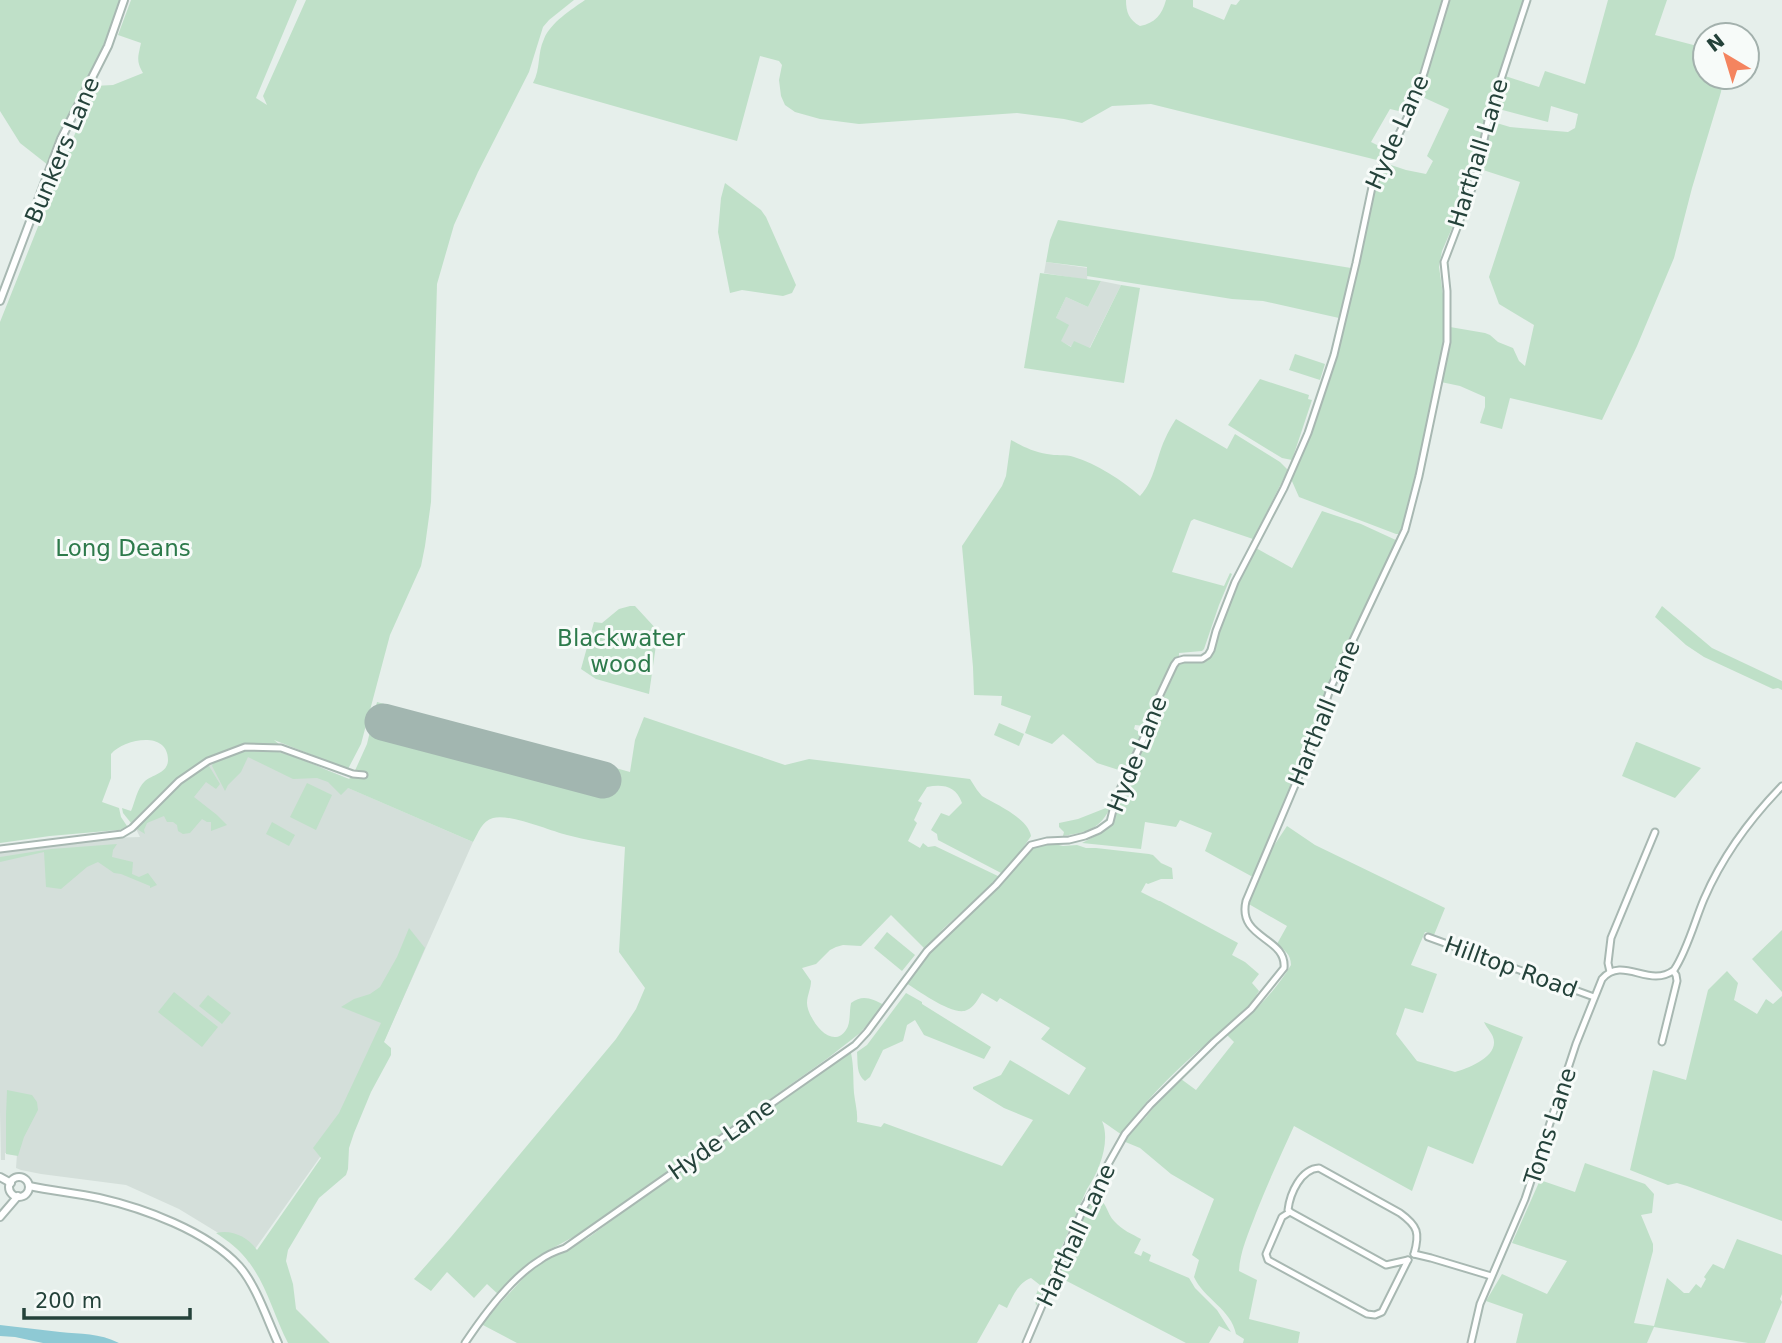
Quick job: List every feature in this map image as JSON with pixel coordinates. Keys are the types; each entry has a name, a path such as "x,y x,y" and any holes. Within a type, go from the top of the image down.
{"street":[{"name":"Bunkers Lane","path":"0,301 61,139 108,46 124,0"},
{"name":"Hyde Lane","path":"465,1343 479,1322 526,1270 565,1248 855,1045 927,951 996,885 1031,845 1085,836 1110,822 1116,798 1174,665 1184,659 1202,659 1208,656 1235,582 1284,488 1308,433 1334,355 1372,187 1409,114 1446,0"},
{"name":"Harthall Lane","path":"1026,1343 1084,1207 1125,1134 1150,1104 1251,1009 1284,968 1281,953 1245,919 1246,901 1312,745 1330,689 1405,530 1446,349 1448,319 1444,262 1476,178 1489,116 1527,0"},
{"path":"0,849 122,834 179,781 208,761 245,747 281,748 353,774 364,775"},
{"path":"1655,832 1611,938 1608,963 1610,972 1624,970 1658,977 1672,971 1724,859 1750,821 1782,786"},
{"name":"Hilltop Road","path":"1428,937 1594,997"},
{"path":"1662,1042 1677,981 1672,971"},
{"name":"Toms Lane","path":"1471,1343 1480,1304 1525,1199 1594,997 1602,979 1610,972"},
{"path":"1389,1266 1408,1260 1414,1255 1418,1242 1416,1229 1410,1220 1319,1167 1309,1170 1301,1178 1288,1210 1389,1266 1399,1279"},
{"path":"0,1177 11,1183"},
{"path":"0,1217 18,1196 27,1193 29,1186 21,1177 15,1178 11,1183 11,1191 18,1196"},
{"path":"29,1186 102,1199 163,1217 206,1240 240,1266 278,1343"},
{"path":"1290,1212 1283,1217 1266,1254 1268,1260 1367,1314 1382,1312 1408,1260"},
{"path":"1414,1255 1491,1276"}],"shaded area":[{"path":"1046,262 1088,268 1087,280 1044,273"},
{"path":"1101,281 1121,285 1089,349 1075,342 1072,347 1060,341 1056,318 1066,297 1088,307"},
{"path":"246,748 285,753 349,779 346,787 473,842 381,1048 330,1143 255,1249 249,1263 245,1254 220,1234 179,1209 126,1185 21,1170 16,1168 17,1154 5,1153 5,1160 1,1160 0,1112 0,851 106,838 140,837 135,827 181,783 203,765"}],"green space":[{"path":"0,0 124,0 104,52 48,165 20,143 0,111"},
{"name":"Long Deans","path":"131,0 297,0 256,98 267,105 263,96 306,0 574,0 543,27 529,72 454,225 437,284 431,502 425,546 421,566 390,635 361,744 348,769 274,740 280,745 278,747 234,748 191,768 131,823 122,808 131,811 142,784 163,771 168,760 161,744 135,741 125,744 111,754 111,778 102,802 119,808 129,829 0,843 0,322 94,86 113,85 143,73 138,59 141,43 118,35"},
{"path":"585,0 1126,0 1129,15 1140,26 1157,18 1166,0 1193,0 1193,7 1224,20 1231,4 1236,5 1240,0 1442,0 1407,113 1390,109 1371,142 1387,150 1381,161 1151,104 1112,106 1082,123 1017,113 859,124 820,119 795,112 785,105 779,80 782,65 779,61 760,56 737,141 533,83 547,33 562,17"},
{"path":"1447,0 1525,0 1492,94 1470,187 1442,251 1439,267 1445,308 1444,350 1419,467 1401,534 1396,534 1299,497 1291,479 1333,364 1363,246 1371,198 1379,175 1385,163 1426,174 1433,161 1427,156 1449,109 1418,95 1428,70"},
{"path":"1608,0 1667,0 1655,35 1691,44 1691,91 1721,91 1674,258 1602,420 1510,398 1502,429 1480,423 1485,397 1460,386 1441,382 1450,327 1490,335 1498,342 1513,348 1519,361 1525,366 1534,325 1499,304 1489,277 1520,182 1480,169 1490,121 1510,127 1568,132 1575,128 1578,114 1551,106 1548,122 1495,108 1505,76 1539,87 1545,71 1585,84"},
{"path":"725,183 761,210 766,217 796,285 792,293 783,296 742,290 730,293 718,232"},
{"path":"1058,220 1351,268 1339,318 1263,301 1232,299 1087,276 1087,267 1046,262 1050,240"},
{"path":"1040,273 1101,281 1088,307 1066,297 1056,318 1069,325 1061,341 1071,347 1074,341 1090,348 1121,285 1140,288 1124,383 1024,368"},
{"path":"1295,354 1325,364 1320,380 1289,370"},
{"path":"1260,379 1309,395 1308,399 1312,400 1292,460 1282,458 1228,425"},
{"path":"1176,419 1227,449 1235,434 1280,462 1288,470 1253,539 1194,519 1191,521 1172,572 1224,586 1230,573 1232,574 1204,649 1179,653 1179,659 1168,671 1154,699 1145,726 1135,725 1134,729 1143,734 1125,772 1097,763 1063,734 1052,744 1025,733 1031,716 1001,705 1002,696 974,695 962,546 1002,486 1011,440 1037,452 1071,456 1091,464 1117,478 1140,496 1149,483 1165,439"},
{"path":"1322,511 1361,524 1398,541 1344,658 1326,689 1304,760 1254,875 1251,876 1205,851 1212,833 1180,820 1176,827 1145,822 1141,849 1082,843 1103,832 1113,822 1119,797 1179,663 1208,660 1235,587 1256,548 1292,568"},
{"name":"Blackwater wood","path":"635,606 658,631 649,694 596,679 581,669 594,622 602,623 619,609"},
{"path":"1662,606 1712,648 1782,681 1782,690 1773,689 1704,657 1686,645 1655,617"},
{"path":"377,702 630,772 635,740 644,717 785,765 809,759 970,779 982,796 1024,823 1031,836 1003,874 938,840 937,834 931,830 941,813 949,816 962,803 953,790 938,786 927,787 918,801 922,803 914,820 917,823 908,841 920,848 923,843 928,847 935,846 1000,877 925,949 891,915 861,946 836,947 816,964 802,968 811,981 808,1009 815,1023 827,1035 840,1036 846,1030 851,1003 855,1000 868,998 884,1005 860,1033 626,1201 575,1236 540,1255 499,1295 487,1284 474,1298 447,1272 431,1291 414,1279 616,1039 636,1009 645,988 619,952 625,847 574,837 500,817 486,822 473,842 348,788 341,795 328,782 317,778 293,779 248,757 241,772 225,791 212,766 214,761 236,752 262,749 300,759 349,779 367,744"},
{"path":"999,723 1024,734 1019,746 994,735"},
{"path":"1636,742 1701,768 1675,798 1622,776"},
{"path":"209,766 220,784 216,789 206,782 194,797 227,825 211,831 211,822 202,819 190,833 183,834 178,831 177,825 167,822 164,816 147,823 145,834 137,829 182,784"},
{"path":"307,783 332,795 316,830 290,817"},
{"path":"1111,806 1097,825 1063,836 1064,832 1059,823 1078,819"},
{"path":"272,822 295,835 289,846 266,834"},
{"path":"1287,826 1315,845 1445,908 1434,935 1425,932 1411,965 1437,974 1423,1013 1405,1008 1396,1034 1417,1061 1455,1072 1479,1062 1490,1053 1494,1042 1484,1022 1523,1037 1473,1164 1428,1146 1412,1191 1294,1126 1248,1234 1239,1271 1257,1280 1249,1319 1300,1332 1298,1343 1243,1343 1244,1339 1236,1334 1229,1318 1198,1285 1194,1277 1199,1260 1192,1255 1214,1199 1171,1174 1140,1148 1123,1141 1181,1079 1196,1090 1234,1042 1226,1034 1262,1003 1291,965 1285,950 1277,944 1287,926 1247,903 1271,850"},
{"path":"1046,842 1149,854 1172,868 1173,879 1146,883 1141,892 1238,943 1232,955 1259,974 1252,983 1259,991 1239,1016 1157,1090 1122,1135 1102,1121 1104,1147 1096,1174 1036,1306 1035,1297 1040,1285 1031,1278 1019,1287 1007,1308 999,1304 977,1343 517,1343 481,1324 541,1262 588,1238 849,1053 853,1063 857,1122 881,1127 884,1123 1002,1166 1033,1120 1004,1108 973,1087 1001,1075 1010,1060 1069,1095 1086,1068 1041,1039 1050,1028 1000,998 997,1002 982,993 972,1007 961,1011 954,1010 906,983 950,930 1002,881 1030,849 1036,844"},
{"path":"117,844 112,857 133,862 132,874 139,877 148,873 157,885 150,888 114,873 98,862 87,867 61,889 46,887 44,852 0,862 0,857 51,849"},
{"path":"409,928 425,948 384,1042 391,1048 391,1055 371,1092 354,1133 349,1148 346,1175 319,1198 288,1250 286,1261 293,1284 296,1309 330,1343 288,1343 257,1274 236,1248 216,1233 239,1235 257,1250 321,1158 313,1148 339,1113 381,1023 341,1007 380,987"},
{"path":"1782,930 1782,992 1752,959"},
{"path":"887,932 915,955 902,971 874,948"},
{"path":"1727,971 1738,983 1734,1000 1757,1014 1766,999 1773,1004 1782,996 1782,1221 1687,1186 1677,1183 1668,1185 1630,1170 1653,1070 1686,1080 1708,990"},
{"path":"174,992 218,1027 202,1047 158,1012"},
{"path":"906,993 991,1047 984,1059 924,1035 915,1020 907,1025 903,1041 883,1050 870,1077 865,1081 859,1072 857,1052 867,1045"},
{"path":"208,995 231,1013 222,1024 199,1006"},
{"path":"7,1090 32,1095 37,1102 38,1110 18,1156 6,1154"},
{"path":"1585,1163 1645,1184 1654,1194 1652,1213 1641,1215 1653,1244 1653,1251 1634,1323 1654,1326 1667,1278 1684,1293 1689,1293 1696,1284 1701,1288 1706,1279 1704,1277 1713,1264 1724,1269 1737,1239 1782,1255 1782,1302 1765,1343 1748,1343 1654,1327 1647,1343 1516,1343 1523,1314 1486,1301 1502,1274 1547,1294 1567,1261 1512,1243 1540,1180 1575,1192"},
{"path":"1092,1196 1104,1204 1118,1225 1141,1239 1134,1253 1141,1256 1143,1251 1151,1255 1149,1261 1189,1278 1217,1310 1231,1332 1219,1326 1209,1343 1186,1343 1059,1277"}],"water":[{"path":"0,1325 90,1334 119,1343 43,1343 0,1336"}],"runway":[{"path":"383,722 603,780"}]}
